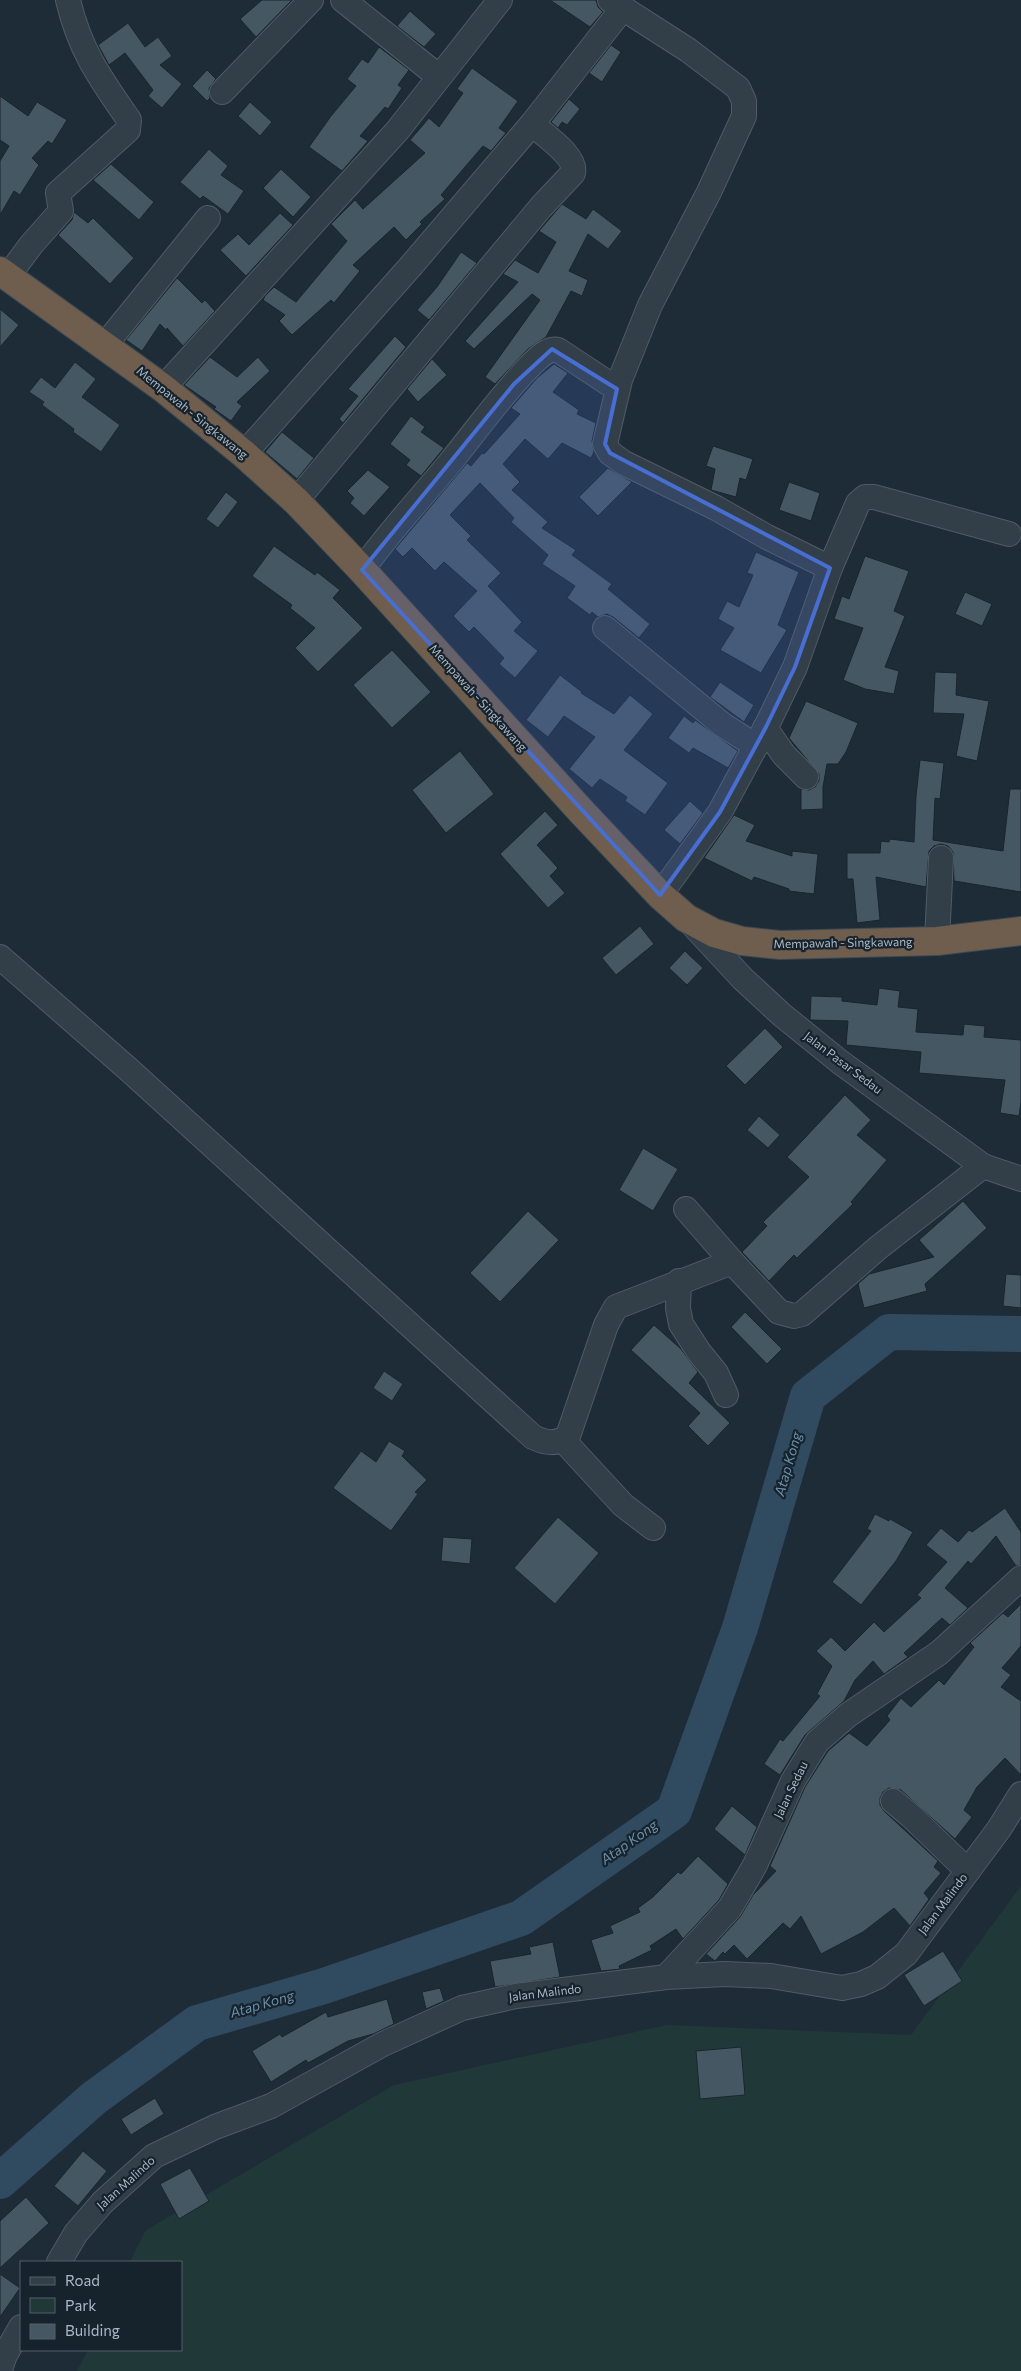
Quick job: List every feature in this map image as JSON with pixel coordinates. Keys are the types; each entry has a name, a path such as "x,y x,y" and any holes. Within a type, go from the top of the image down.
{"highway":[{"name":"Mempawah - Singkawang","path":"4,274 163,388 244,454 296,501 362,570 502,726 660,895 686,918 714,933 742,941 780,945 937,941 1021,931"}],"street":[{"path":"4,274 61,211 58,193 128,130 129,126 129,120 85,54 72,21 68,0"},
{"path":"222,92 311,0"},
{"path":"343,0 438,76"},
{"path":"163,388 397,131 438,76 500,0"},
{"path":"244,454 404,273 532,124 616,4 688,50 738,88 744,101 744,112 709,192 650,305 617,389 605,444 610,453 642,472 716,508 767,537 830,568"},
{"path":"296,501 541,207 573,173 573,164 568,156 532,124"},
{"path":"105,345 208,218"},
{"path":"362,570 390,532 514,384 545,353 552,349 558,350 617,389"},
{"path":"660,895 720,812 760,737 795,667 830,568 858,504 864,498 874,497 1009,534"},
{"path":"606,628 723,725 760,737 806,776"},
{"path":"937,941 941,858"},
{"name":"Jalan Pasar Sedau","path":"686,918 743,979 782,1015 840,1062 982,1166 1021,1180"},
{"path":"0,957 134,1075 533,1437 550,1443 563,1440 568,1436 606,1325 616,1307 720,1265 734,1264"},
{"path":"686,1209 779,1312 794,1316 802,1314 879,1247 982,1166"},
{"path":"679,1281 678,1308 681,1324 716,1373 726,1396"},
{"path":"563,1440 623,1505 653,1528"},
{"name":"Jalan Sedau","path":"666,1977 730,1908 756,1865 793,1781 817,1742 848,1715 939,1653 1021,1578"},
{"name":"Jalan Malindo","path":"60,2261 76,2233 103,2202 154,2156 215,2127 271,2106 392,2040 462,2008 490,2000 666,1977 725,1974 771,1976 842,1988 861,1984 877,1977 906,1954 999,1829 1021,1794"},
{"path":"893,1801 968,1871"},
{"path":"0,2369 20,2329"}],"highlighted area":[{"path":"552,349 617,389 605,444 610,453 830,568 795,667 766,727 720,812 660,895 362,570 514,384"}],"green space":[{"path":"1021,1886 1021,2371 77,2371 87,2351 182,2351 182,2261 130,2261 146,2230 394,2085 667,2025 911,2035"}],"building":[{"path":"262,0 292,0 256,37 240,19"},
{"path":"550,0 596,0 598,7 603,12 590,27"},
{"path":"410,11 436,34 424,47 397,26"},
{"path":"128,23 145,47 158,37 172,56 160,65 182,84 162,108 148,96 153,90 125,53 109,65 98,45"},
{"path":"611,45 621,52 602,82 589,73"},
{"path":"379,47 409,70 398,85 402,88 388,109 385,107 360,136 368,141 342,171 309,147 356,86 347,79 362,59 368,63"},
{"path":"472,68 518,101 499,128 506,133 491,151 483,146 441,195 445,199 420,222 422,224 406,240 394,227 353,265 360,271 334,303 331,300 292,335 279,321 285,315 263,300 265,296 274,287 296,302 347,241 331,224 355,200 363,209 425,153 410,140 429,118 439,127 463,93 457,89"},
{"path":"207,70 216,79 209,88 210,98 207,101 192,86"},
{"path":"0,96 28,116 37,102 67,120 52,144 48,141 32,158 39,165 20,195 14,191 0,215 0,161 9,146 0,140"},
{"path":"569,99 580,109 567,125 562,122 558,128 551,122"},
{"path":"250,102 272,122 260,136 238,116"},
{"path":"209,149 228,166 221,175 244,191 228,214 203,196 200,199 180,182"},
{"path":"111,164 154,202 139,220 93,180"},
{"path":"281,169 311,197 293,217 263,188"},
{"path":"562,204 586,219 593,209 622,231 608,249 588,234 569,271 588,280 582,296 571,291 546,337 528,349 495,384 485,377 540,300 532,294 474,349 465,341 518,282 503,274 515,260 538,273 556,242 539,231"},
{"path":"74,212 88,223 93,218 134,258 110,284 58,235 72,220"},
{"path":"280,213 293,225 246,276 220,250 238,234 249,245"},
{"path":"461,252 477,263 429,320 417,310 437,287"},
{"path":"177,278 202,303 205,300 215,311 183,346 167,328 166,330 160,324 142,351 126,340"},
{"path":"0,309 19,325 0,347"},
{"path":"395,336 406,347 343,423 339,419 358,396 348,389"},
{"path":"210,357 237,377 258,357 270,371 237,402 242,406 231,421 214,409 216,407 184,385"},
{"path":"432,359 447,375 418,402 407,389"},
{"path":"75,362 96,379 82,397 120,425 101,452 73,432 74,429 42,405 44,402 29,392 41,377 55,388"},
{"path":"554,364 568,373 553,392 579,410 577,414 596,423 592,441 594,452 591,458 562,443 548,459 525,439 503,464 520,482 512,490 548,522 542,528 576,550 572,555 612,584 608,589 650,624 639,638 613,617 607,614 598,617 592,612 590,615 567,598 575,586 542,564 548,555 511,522 514,518 480,483 450,515 471,536 467,540 501,573 488,586 522,622 514,631 538,651 515,678 499,664 504,658 474,627 469,632 453,616 477,591 444,562 435,571 412,548 403,557 395,549 467,463 471,466 482,453 484,454 520,414 511,408 537,378"},
{"path":"411,416 425,427 421,432 444,448 421,476 406,465 410,460 390,444"},
{"path":"282,432 314,458 297,479 265,452"},
{"path":"713,446 753,459 746,480 740,478 736,497 711,490 715,469 706,466"},
{"path":"608,468 632,482 598,516 579,497"},
{"path":"368,470 390,487 364,516 350,503 354,498 347,491"},
{"path":"789,482 820,493 811,521 779,510"},
{"path":"226,492 238,502 218,528 206,519"},
{"path":"274,546 315,575 317,572 340,590 333,598 363,628 318,672 295,648 315,628 290,608 292,605 252,576"},
{"path":"756,552 799,572 778,625 787,630 761,673 720,650 734,628 718,619 727,601 739,607 753,575 747,573"},
{"path":"865,556 909,571 894,611 905,616 885,667 899,671 894,694 865,689 843,680 863,628 834,619 842,596 849,599"},
{"path":"965,592 992,604 982,626 955,614"},
{"path":"392,650 431,692 392,728 353,685"},
{"path":"935,672 957,673 956,695 989,701 977,761 956,756 964,714 933,713"},
{"path":"560,675 581,693 614,714 630,695 653,714 624,750 668,783 645,815 625,801 627,797 600,779 592,788 569,769 595,737 564,716 548,737 526,720"},
{"path":"720,682 754,705 744,722 710,697"},
{"path":"806,701 858,723 846,752 838,764 827,764 823,787 823,809 801,810 801,789 809,790 815,787 819,781 819,774 789,738"},
{"path":"684,716 693,723 695,720 738,751 728,768 693,748 689,753 668,738"},
{"path":"460,751 494,794 446,833 412,790"},
{"path":"920,760 944,763 940,799 935,798 933,840 1003,851 1010,789 1021,789 1021,892 954,881 953,852 948,846 941,844 934,846 929,851 926,887 876,877 880,920 857,923 853,879 847,879 847,853 880,853 881,841 889,842 890,839 914,842"},
{"path":"690,801 703,813 680,844 664,830"},
{"path":"545,811 558,825 537,845 558,868 550,876 565,893 548,908 500,854"},
{"path":"734,815 755,825 746,841 792,856 792,851 818,854 814,894 789,891 789,889 754,877 752,881 704,858"},
{"path":"640,926 654,944 616,975 602,958"},
{"path":"685,951 703,968 687,985 669,968"},
{"path":"879,988 900,991 898,1007 918,1009 916,1032 963,1035 964,1024 985,1026 984,1037 1021,1040 1021,1102 1019,1116 1000,1113 1005,1080 919,1073 921,1052 846,1045 848,1021 810,1020 811,996 842,997 842,1001 877,1005"},
{"path":"765,1028 783,1047 745,1085 726,1066"},
{"path":"845,1095 871,1120 857,1135 887,1160 851,1202 853,1204 797,1258 794,1255 769,1281 742,1252 767,1226 763,1222 809,1177 787,1157"},
{"path":"759,1116 780,1135 768,1148 747,1130"},
{"path":"643,1148 678,1169 653,1211 619,1190"},
{"path":"963,1201 987,1228 925,1284 927,1291 864,1308 858,1284 869,1274 934,1257 919,1240"},
{"path":"528,1211 559,1240 500,1302 470,1273"},
{"path":"1006,1274 1021,1275 1021,1308 1003,1306"},
{"path":"745,1312 782,1349 767,1364 731,1327"},
{"path":"654,1325 681,1349 698,1372 689,1383 730,1423 708,1446 688,1426 700,1413 631,1350"},
{"path":"384,1371 403,1384 392,1401 373,1388"},
{"path":"389,1441 405,1451 402,1456 427,1480 415,1492 418,1494 391,1531 333,1488 361,1451 376,1462"},
{"path":"1005,1508 1021,1532 1021,1565 1016,1566 996,1536 971,1564 968,1561 945,1588 968,1608 950,1625 942,1618 904,1653 908,1657 884,1674 873,1661 855,1680 844,1701 805,1735 780,1775 764,1764 780,1739 783,1741 820,1696 817,1694 832,1666 816,1651 831,1637 845,1651 874,1622 884,1632 921,1598 917,1595 947,1562 926,1545 941,1528 958,1542 969,1530 972,1532"},
{"path":"875,1514 889,1521 890,1519 913,1532 896,1561 861,1605 832,1582 871,1531 867,1529"},
{"path":"558,1517 599,1553 555,1604 514,1568"},
{"path":"443,1537 472,1539 470,1564 441,1561"},
{"path":"1021,1604 1021,1646 1002,1668 1011,1675 1001,1687 1021,1701 1021,1775 1005,1758 977,1787 964,1810 972,1817 955,1839 901,1790 889,1788 883,1792 880,1798 880,1805 884,1811 938,1861 934,1867 941,1873 924,1893 929,1899 910,1926 894,1908 863,1932 821,1954 801,1916 790,1929 783,1923 747,1959 734,1945 725,1954 723,1952 715,1961 706,1954 740,1917 753,1895 776,1871 770,1866 805,1787 828,1751 849,1733 867,1746 890,1720 887,1716 901,1698 911,1707 939,1680 944,1685 974,1647 970,1643 1003,1613 1008,1617"},
{"path":"732,1806 757,1827 745,1855 714,1829"},
{"path":"698,1856 728,1884 719,1900 683,1939 676,1929 650,1946 652,1950 619,1966 620,1969 601,1971 591,1940 613,1933 610,1926 640,1912 638,1908 653,1897 678,1872 681,1874"},
{"path":"553,1942 560,1977 495,1987 490,1961 531,1954 529,1947"},
{"path":"943,1951 962,1981 924,2006 904,1975"},
{"path":"440,1988 444,2001 426,2009 422,1992"},
{"path":"387,1999 394,2024 373,2034 348,2041 308,2063 306,2060 271,2082 252,2051 280,2034 282,2037 326,2012 328,2017"},
{"path":"741,2047 745,2095 700,2099 696,2051"},
{"path":"155,2098 164,2114 131,2135 121,2119"},
{"path":"83,2151 107,2171 78,2206 54,2186"},
{"path":"190,2168 209,2201 179,2219 160,2184"},
{"path":"26,2197 49,2223 0,2268 0,2221"},
{"path":"0,2274 20,2288 0,2317"}],"waterway":[{"name":"Atap Kong","path":"0,2181 94,2098 197,2023 324,1986 521,1918 674,1811 740,1628 808,1396 889,1332 1021,1334"}]}
